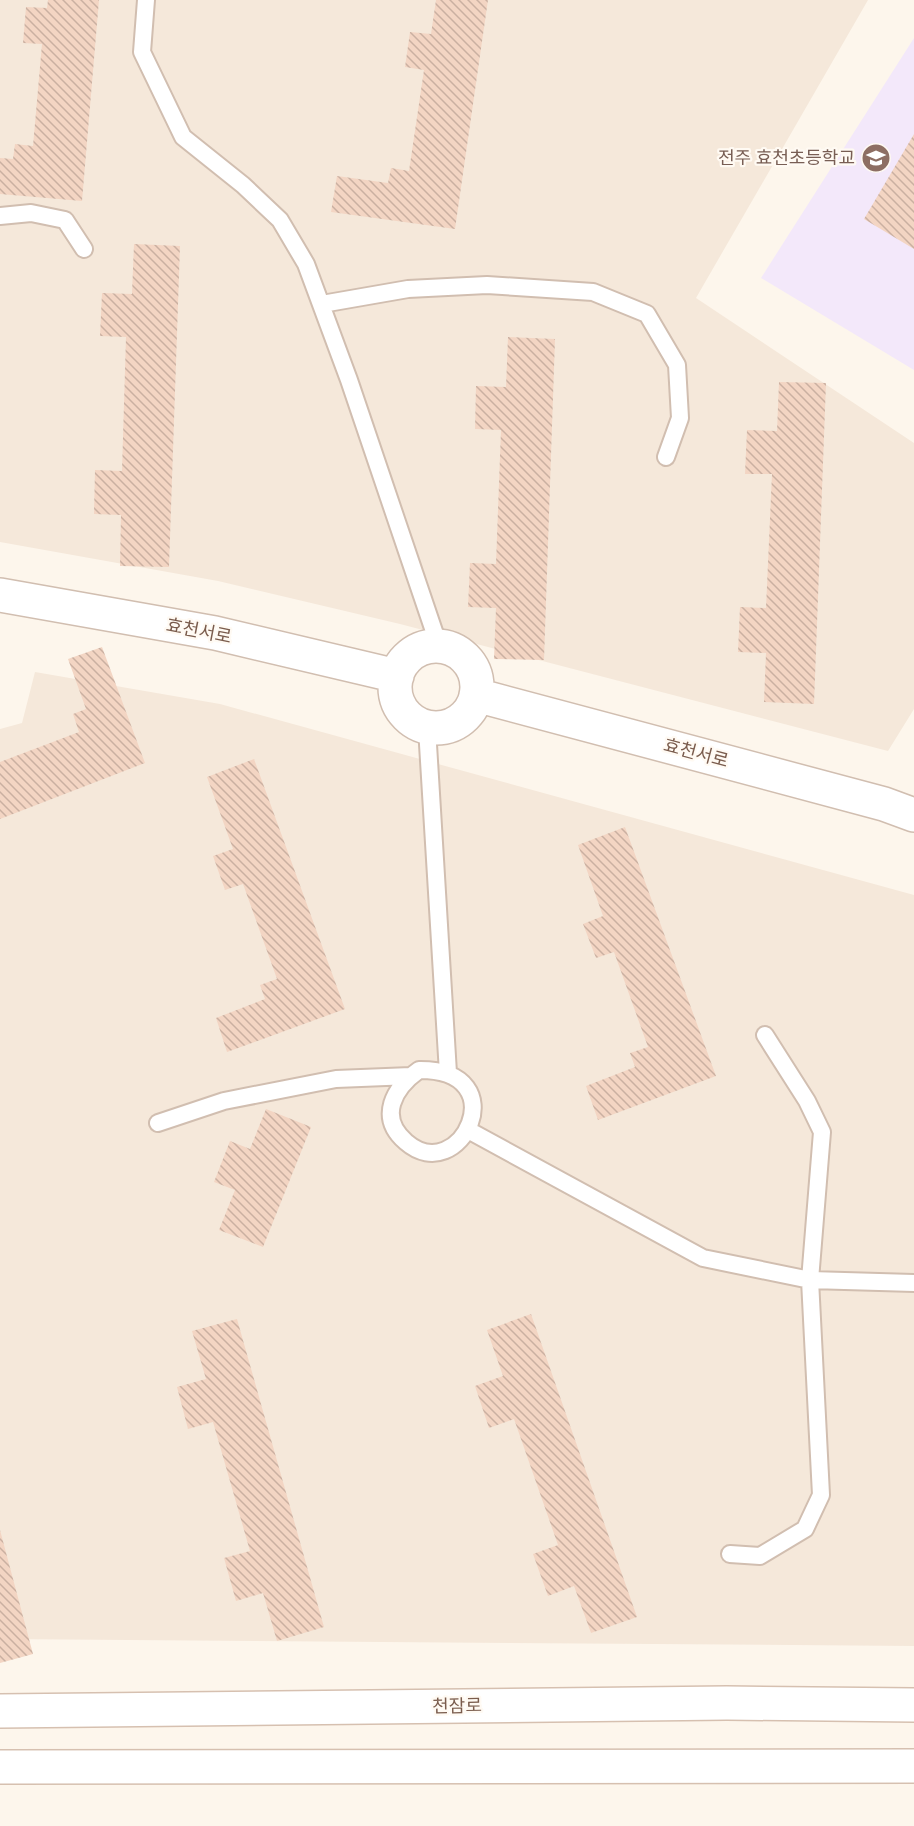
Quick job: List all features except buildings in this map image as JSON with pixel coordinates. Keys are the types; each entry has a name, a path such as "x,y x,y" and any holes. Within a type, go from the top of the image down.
{"street":[{"name":"효천서로","path":"0,595 215,633 397,676"},
{"path":"439,646 452,649 464,656 477,680 476,694 472,707 464,718 446,727 427,728 404,714 395,689 397,676 403,663 412,653 439,646"},
{"name":"효천서로","path":"476,694 884,804 914,815"},
{"name":"천잠로","path":"0,1711 914,1704"},
{"path":"0,1767 914,1766"}],"lane":[{"path":"146,0 142,52 183,137 243,185 280,220 306,264 439,646"},
{"path":"0,216 31,213 65,220 84,249"},
{"path":"321,303 408,289 487,285 594,292 647,314 677,365 680,418 666,458"},
{"path":"427,728 448,1073"},
{"path":"730,1554 760,1556 806,1529 821,1495 810,1280 822,1132 807,1101 765,1035"},
{"path":"419,1070 448,1073 460,1080 468,1091 473,1104 473,1118 460,1141 436,1152 423,1151 411,1146 401,1137 394,1125 393,1099 399,1087 419,1070"},
{"path":"158,1123 224,1101 336,1079 411,1076"},
{"path":"468,1130 703,1258 810,1280 914,1284"}],"shaded area":[{"path":"0,0 868,0 696,298 914,443 914,709 888,751 400,624 218,581 0,542"},
{"name":"전주 효천초등학교","path":"914,38 914,370 761,278"},
{"path":"35,672 220,704 914,895 914,1646 0,1639 0,729 22,723"}],"place":[{"name":"전주 효천초등학교","path":"876,158"}]}
